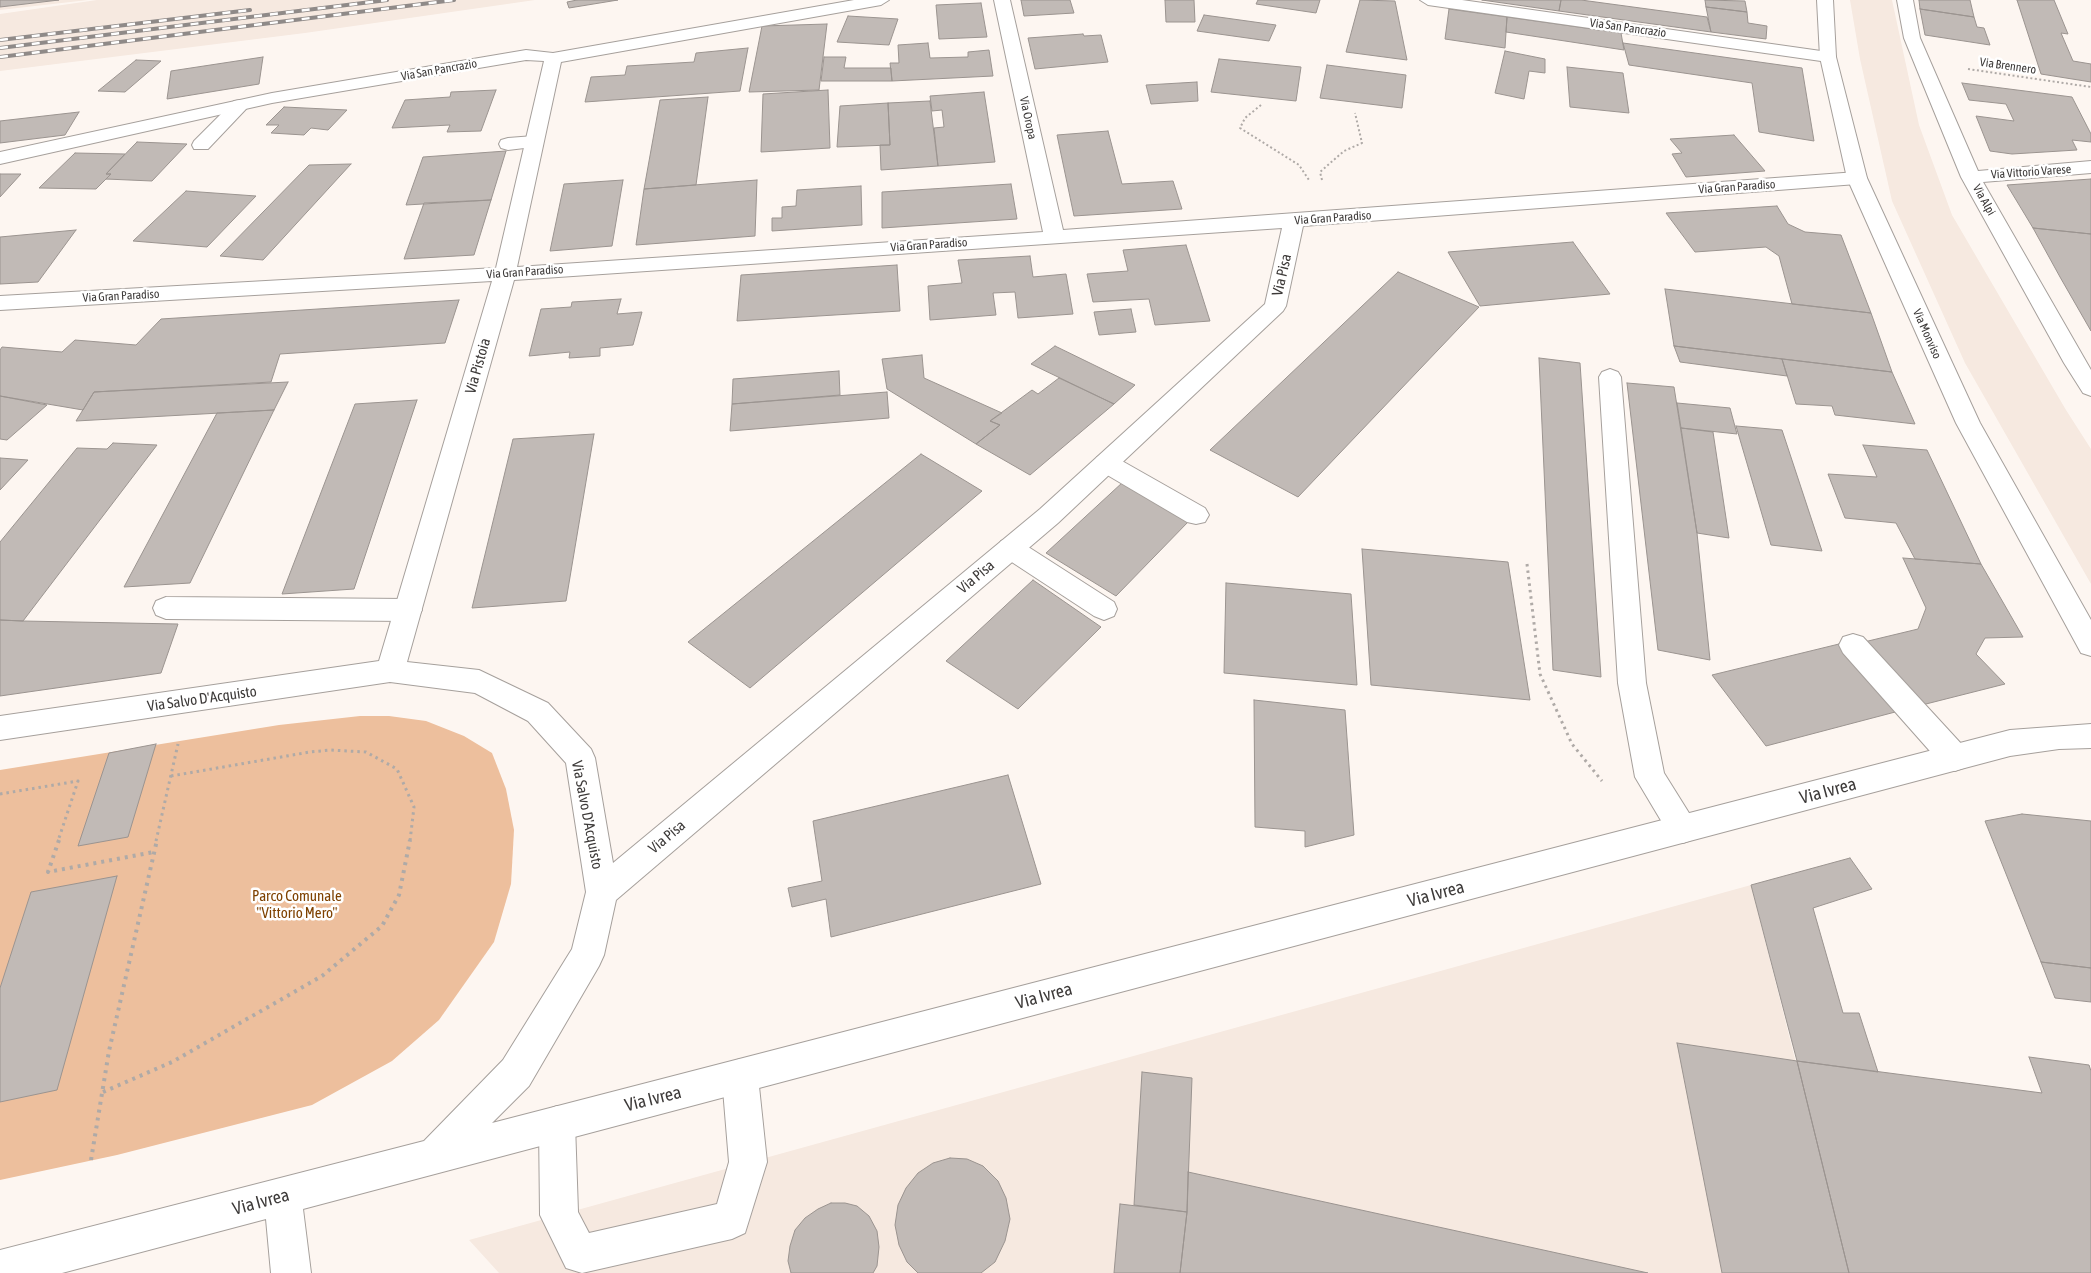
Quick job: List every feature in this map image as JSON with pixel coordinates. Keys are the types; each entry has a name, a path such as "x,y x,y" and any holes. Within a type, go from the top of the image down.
{"street":[{"name":"Via San Pancrazio","path":"0,158 240,105 526,55 542,55 554,58 881,0"},
{"name":"Via Oropa","path":"1002,0 1054,237"},
{"name":"Via San Pancrazio","path":"1428,0 1464,3 1828,57"},
{"name":"Via Monviso","path":"1825,0 1828,57 1858,178 1968,423 2091,645"},
{"name":"Via Alpi","path":"1905,0 1912,38 1971,176 2075,363 2091,388"},
{"name":"Via Pistoia","path":"390,671 505,274 554,58"},
{"path":"201,145 240,105"},
{"path":"508,144 534,142"},
{"name":"Via Vittorio Varese","path":"1971,176 2091,167"},
{"name":"Via Gran Paradiso","path":"0,303 505,274 1294,221 1330,210 1858,178"},
{"name":"Via Pisa","path":"602,892 1049,516 1275,306 1294,221"},
{"path":"1610,378 1632,684 1650,776 1683,829"},
{"path":"1106,463 1196,515"},
{"path":"1010,548 1104,609"},
{"path":"166,608 408,610"},
{"path":"1853,645 1956,758"},
{"name":"Via Salvo D'Acquisto","path":"0,728 390,671 480,682 538,712 580,758 602,892 587,955 516,1073 434,1157"},
{"name":"Via Ivrea","path":"0,1270 2010,743 2060,737 2091,736"},
{"path":"557,1124 559,1215 580,1254 732,1220 748,1162 740,1076"},
{"path":"283,1196 291,1273"}],"path":[{"name":"Via Brennero","path":"1923,64 2091,87"},
{"path":"1261,105 1245,118 1240,128 1300,165 1310,184 1330,210"},
{"path":"1330,210 1320,172 1344,151 1362,143 1362,136 1355,112"},
{"path":"1527,564 1540,674 1572,744 1607,786"},
{"path":"91,1160 109,1051 171,776 191,701"},
{"path":"102,1092 172,1062 322,976 382,926 399,895 410,847 414,806 397,769 366,752 331,750 310,752 171,776"},
{"path":"0,794 78,782 48,872 154,852"}],"shaded area":[{"path":"0,0 88,0 0,10"},
{"path":"97,0 535,0 305,33 0,71 0,14"},
{"path":"1850,0 1892,0 1919,125 1952,215 2066,410 2091,449 2091,584 1965,363 1892,201 1860,59"},
{"path":"1751,885 1849,1273 499,1273 469,1240"}],"green space":[{"name":"Parco Comunale \"Vittorio Mero\"","path":"360,716 389,716 426,721 464,736 492,753 506,789 514,830 511,884 494,942 439,1020 392,1061 312,1105 117,1155 0,1180 0,770 279,725"}],"building":[{"path":"0,0 59,0 0,7"},
{"path":"577,0 618,0 569,8 567,2"},
{"path":"1021,0 1070,0 1074,13 1024,16"},
{"path":"1165,0 1194,0 1195,22 1166,22"},
{"path":"1258,0 1320,0 1316,13 1256,4"},
{"path":"1360,0 1395,1 1407,60 1346,52"},
{"path":"1482,0 1561,0 1559,11"},
{"path":"1561,0 1581,0 1707,17 1711,32 1559,11"},
{"path":"1705,0 1745,1 1747,12 1706,7"},
{"path":"1919,0 1970,0 1974,17 1920,9"},
{"path":"2017,0 2054,0 2068,34 2061,33 2073,61 2091,64 2091,82 2041,74"},
{"path":"981,3 987,37 939,39 936,5"},
{"path":"1706,7 1747,12 1748,23 1767,26 1766,39 1711,32"},
{"path":"1449,9 1507,17 1505,48 1445,39"},
{"path":"1920,9 1974,17 1977,27 1984,28 1990,45 1925,35"},
{"path":"1204,15 1276,25 1269,41 1197,31"},
{"path":"848,16 898,19 889,45 837,42"},
{"path":"1507,17 1621,33 1624,50 1506,32"},
{"path":"827,24 819,90 749,92 762,26"},
{"path":"1083,34 1084,36 1101,35 1108,62 1035,69 1028,38"},
{"path":"928,43 930,58 968,57 968,52 989,50 993,76 892,81 890,63 899,63 898,45"},
{"path":"1623,43 1802,68 1814,141 1759,132 1752,83 1629,65"},
{"path":"748,48 740,91 585,102 591,77 625,75 627,66 694,62 696,53"},
{"path":"1505,51 1545,59 1545,73 1529,71 1524,99 1495,93"},
{"path":"263,57 259,84 167,99 171,71"},
{"path":"824,57 846,57 844,68 891,68 892,81 821,81"},
{"path":"1219,59 1301,67 1296,101 1211,92"},
{"path":"136,60 161,61 125,92 98,91"},
{"path":"1327,65 1406,75 1402,108 1320,98"},
{"path":"1567,67 1623,73 1629,113 1570,107"},
{"path":"1197,82 1198,101 1151,104 1146,85"},
{"path":"1962,83 2072,97 2091,134 2091,142 2072,140 2077,150 2012,154 1990,151 1976,116 2014,121 2006,104 1969,100"},
{"path":"496,90 481,131 447,132 450,125 392,128 405,100 450,97 451,92"},
{"path":"828,90 830,148 761,152 763,94"},
{"path":"984,92 995,162 938,166 934,128 944,127 942,110 932,111 930,96"},
{"path":"708,97 696,185 644,189 660,100"},
{"path":"930,101 938,166 881,170 880,145 890,145 888,103"},
{"path":"888,103 890,145 837,147 840,106"},
{"path":"284,107 347,110 328,130 311,128 304,135 271,133 279,125 266,125"},
{"path":"79,112 65,135 0,143 0,121"},
{"path":"1108,131 1122,184 1173,181 1182,209 1074,216 1057,135"},
{"path":"1734,135 1765,171 1686,177 1672,154 1682,153 1670,139"},
{"path":"137,142 187,144 152,181 106,179 111,174 106,174"},
{"path":"506,151 491,200 406,205 423,157"},
{"path":"75,153 125,154 106,174 111,174 96,189 39,188"},
{"path":"351,164 263,260 220,256 309,165"},
{"path":"0,174 21,174 0,197"},
{"path":"2091,179 2091,234 2033,228 2007,185"},
{"path":"623,180 612,246 550,251 564,184"},
{"path":"757,180 755,236 636,245 644,189"},
{"path":"1011,184 1017,219 882,228 882,192"},
{"path":"861,186 862,225 772,231 772,218 782,218 782,207 796,206 797,190"},
{"path":"186,191 256,196 207,247 133,241"},
{"path":"491,200 474,255 404,259 424,203"},
{"path":"1777,206 1788,224 1805,232 1841,235 1871,313 1792,304 1779,256 1766,247 1695,252 1666,213"},
{"path":"2033,228 2091,234 2091,331 2060,277"},
{"path":"76,230 38,282 0,284 0,237"},
{"path":"1573,242 1610,294 1480,306 1448,252"},
{"path":"1186,245 1210,321 1155,325 1149,299 1093,302 1087,274 1128,271 1123,250"},
{"path":"1030,256 1033,277 1066,274 1073,314 1018,318 1015,292 993,293 996,315 930,320 928,286 962,283 958,260"},
{"path":"897,265 900,311 737,321 741,275"},
{"path":"1398,272 1479,307 1298,497 1210,450"},
{"path":"1665,289 1871,313 1892,372 1674,346"},
{"path":"621,299 617,314 642,312 633,345 600,348 600,356 569,358 570,352 529,356 541,309 571,307 572,302"},
{"path":"459,300 445,343 280,354 271,382 94,392 83,410 0,396 0,350 2,347 62,352 75,340 136,345 161,319"},
{"path":"1131,309 1136,332 1099,335 1094,312"},
{"path":"1055,346 1135,385 1114,404 1031,364"},
{"path":"1674,346 1782,359 1787,376 1680,362"},
{"path":"922,355 924,378 1002,413 990,421 1000,425 976,444 887,389 882,359"},
{"path":"1539,358 1580,363 1601,677 1553,670"},
{"path":"1782,359 1892,372 1915,424 1835,415 1832,406 1796,404"},
{"path":"839,371 840,395 732,404 733,379"},
{"path":"1059,378 1114,404 1030,475 976,444 1000,425 990,421 1032,390 1038,394"},
{"path":"288,382 274,410 76,421 94,392"},
{"path":"1627,383 1674,387 1697,533 1710,660 1658,650"},
{"path":"887,392 889,418 730,431 732,404"},
{"path":"0,396 47,405 7,440 0,439"},
{"path":"417,400 354,589 282,594 355,404"},
{"path":"1677,403 1730,408 1737,434 1681,428"},
{"path":"274,410 190,583 124,587 217,413"},
{"path":"1736,426 1782,430 1822,551 1771,545"},
{"path":"1681,428 1713,432 1729,538 1697,533"},
{"path":"594,434 566,601 472,608 513,439"},
{"path":"113,443 157,445 23,621 0,620 0,542 77,448 107,449"},
{"path":"1863,445 1927,450 1981,564 1915,559 1896,523 1845,518 1828,474 1877,477"},
{"path":"921,454 982,491 750,688 688,642"},
{"path":"0,458 28,460 0,490"},
{"path":"1123,482 1189,521 1116,596 1046,553"},
{"path":"1362,549 1508,562 1530,700 1371,685"},
{"path":"1903,558 1981,564 2023,637 1985,638 1976,654 2005,684 1922,705 1864,642 1918,629 1926,608"},
{"path":"1033,580 1101,627 1018,709 946,661"},
{"path":"1226,583 1351,594 1357,685 1224,673"},
{"path":"0,620 178,624 161,673 0,696"},
{"path":"1839,644 1899,711 1766,746 1712,675"},
{"path":"1254,700 1345,710 1354,835 1305,847 1305,831 1255,827"},
{"path":"156,744 128,837 78,846 109,753"},
{"path":"1008,775 1041,884 831,937 826,899 792,907 788,888 822,881 813,821"},
{"path":"2022,814 2091,821 2091,968 2041,962 1985,821"},
{"path":"1850,858 1872,889 1813,908 1843,1013 1859,1013 1878,1072 1797,1061 1751,885"},
{"path":"117,876 57,1090 0,1102 0,988 31,892"},
{"path":"2041,962 2091,968 2091,1002 2055,998"},
{"path":"1677,1043 1797,1061 1849,1273 1722,1273"},
{"path":"2029,1057 2089,1065 2091,1071 2091,1273 1849,1273 1797,1061 2042,1093"},
{"path":"1142,1072 1192,1078 1187,1212 1134,1205"},
{"path":"950,1158 967,1159 983,1166 998,1181 1006,1198 1010,1219 1005,1241 995,1262 981,1273 918,1273 907,1262 899,1245 895,1225 898,1205 906,1188 918,1173 933,1163"},
{"path":"1188,1172 1648,1273 1180,1273 1187,1212"},
{"path":"831,1203 845,1203 857,1206 869,1216 877,1231 879,1247 877,1266 873,1273 791,1273 788,1261 795,1230 805,1218"},
{"path":"1120,1204 1187,1212 1180,1273 1114,1273"}],"railway":[{"path":"0,48 387,0"},
{"path":"0,57 454,0"},
{"path":"0,40 250,10"}]}
